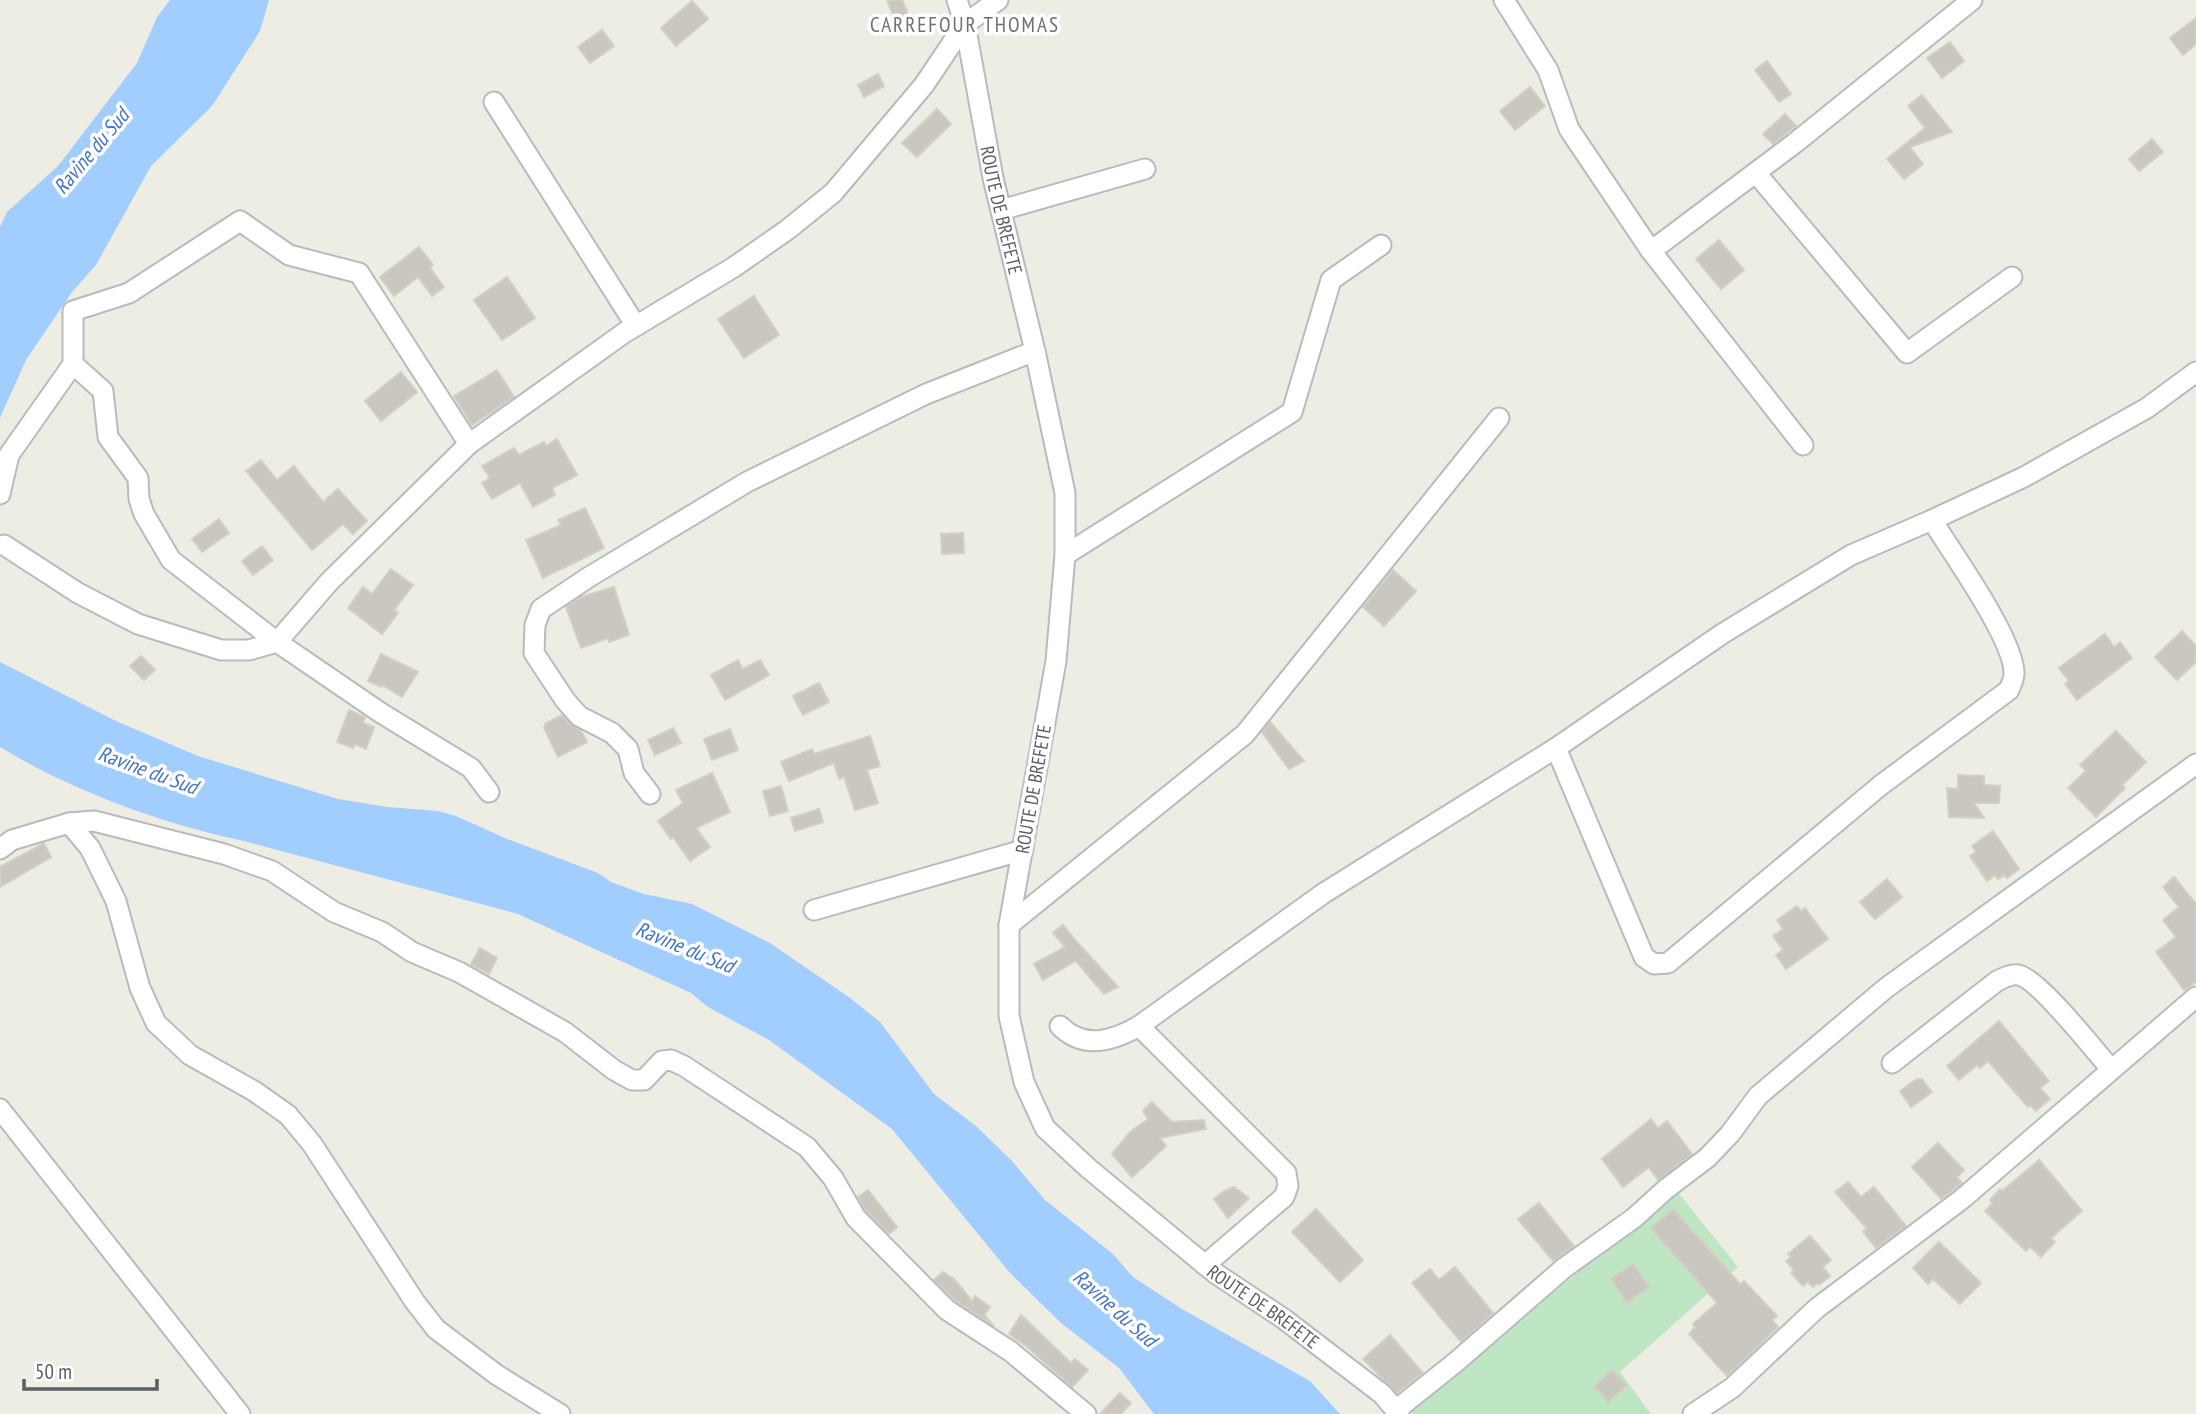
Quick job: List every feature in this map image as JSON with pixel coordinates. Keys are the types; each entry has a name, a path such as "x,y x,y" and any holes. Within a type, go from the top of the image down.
{"street":[{"name":"ROUTE DE BREFETE","path":"957,0 965,23 1000,210 1035,351 1065,494 1065,555 1056,661 1009,925 1009,1016 1024,1082 1045,1128 1088,1168 1205,1265 1284,1319 1382,1394 1397,1412"},
{"path":"1,543 78,593 138,624 221,650 249,650 277,642 329,582 468,444 636,326 734,268 833,193 924,85 965,23 998,0"},
{"path":"1504,0 1548,70 1569,129 1651,251 1803,445"},
{"path":"1651,251 1756,173 1972,0"},
{"path":"494,102 636,326"},
{"path":"1000,210 1145,169"},
{"path":"1756,173 1908,353 2012,277"},
{"path":"0,494 9,455 73,364 73,311 129,293 240,221 289,255 359,273 468,444"},
{"path":"1065,555 1292,412 1331,280 1381,245"},
{"path":"650,794 634,773 628,750 612,733 579,716 534,653 535,625 541,609 747,482 926,394 1035,351"},
{"path":"73,364 103,391 108,436 138,478 139,499 144,514 171,560 277,642 381,713 471,768 489,792"},
{"path":"1060,1027 1068,1035 1104,1041 1119,1038 1139,1027 1324,892 1556,748 1723,634 1851,555 2024,477 2147,408 2196,372"},
{"path":"1009,925 1245,734 1499,418"},
{"path":"1556,748 1644,957 1654,964 1668,963 1881,785 2009,690 2014,675 2003,634 1932,520"},
{"path":"1397,1412 1564,1268 1634,1218 1707,1158 1730,1135 1758,1096 1886,988 2196,764"},
{"path":"4,839 69,823 94,821 224,854 272,871 334,912 382,932 412,952 459,972 565,1032 614,1070 632,1080 645,1080 663,1061 671,1060 684,1066 807,1147 833,1178 856,1218 947,1310 1010,1351 1086,1414"},
{"path":"69,823 90,848 116,901 140,988 156,1023 190,1055 254,1090 288,1115 312,1144 415,1302 436,1329 497,1375 560,1414"},
{"path":"814,910 1023,849"},
{"path":"1892,1063 1997,981 2018,975 2028,979 2042,991 2111,1069"},
{"path":"1693,1414 1732,1388 1817,1308 1962,1199 2196,997"},
{"path":"1139,1027 1286,1173 1288,1186 1284,1197 1205,1265"},
{"path":"0,1109 240,1414"}],"green space":[{"path":"1676,1190 1738,1267 1620,1372 1651,1414 1411,1412"}],"water":[{"name":"Ravine du Sud","path":"170,0 269,0 260,31 212,106 151,166 96,265 72,292 26,360 0,418 0,227 7,212 58,166 137,63 157,17"},
{"name":"Ravine du Sud","path":"0,662 116,721 198,756 338,799 438,811 456,816 505,838 598,873 611,882 644,894 692,904 770,943 880,1022 934,1094 976,1126 1012,1161 1045,1200 1113,1254 1133,1277 1182,1309 1310,1381 1340,1414 1154,1414 1119,1368 1061,1323 1010,1273 892,1129 769,1040 708,1007 691,993 518,914 179,825 85,791 55,777 0,747"}],"building":[{"path":"887,0 902,0 908,14 895,19"},
{"path":"692,1 708,19 676,46 661,28"},
{"path":"2196,18 2196,44 2183,55 2170,38"},
{"path":"602,30 614,46 590,63 578,47"},
{"path":"1950,42 1964,61 1942,78 1927,58"},
{"path":"1767,61 1791,94 1779,102 1755,70"},
{"path":"878,74 884,86 864,97 858,85"},
{"path":"1530,87 1545,106 1515,130 1500,111"},
{"path":"1922,95 1952,132 1910,147 1923,164 1904,179 1887,159 1925,128 1908,106"},
{"path":"937,109 951,124 917,157 902,143"},
{"path":"1785,114 1796,126 1773,144 1763,134"},
{"path":"2152,139 2163,152 2139,171 2129,159"},
{"path":"1719,240 1744,270 1721,289 1696,259"},
{"path":"419,247 433,265 430,268 444,287 432,296 418,277 394,296 380,277"},
{"path":"507,277 535,318 502,340 474,300"},
{"path":"754,296 779,335 744,358 718,319"},
{"path":"497,370 514,397 472,425 454,396"},
{"path":"401,372 417,392 381,421 365,401"},
{"path":"557,439 577,475 552,488 555,495 533,507 520,483 492,499 482,483 490,478 482,466 514,448 519,455 544,442 546,446"},
{"path":"261,460 277,480 294,466 323,502 338,489 367,521 353,534 343,524 312,550 246,471"},
{"path":"585,508 604,548 543,578 526,540 561,525 558,520"},
{"path":"219,519 229,533 202,552 192,539"},
{"path":"963,533 964,553 942,554 941,534"},
{"path":"262,546 273,560 253,575 242,561"},
{"path":"391,569 413,585 394,610 398,613 382,634 348,608 363,587 372,594"},
{"path":"1393,570 1416,591 1384,626 1363,607"},
{"path":"614,587 629,635 609,642 608,638 581,648 566,607 581,597"},
{"path":"2182,631 2196,646 2196,662 2177,680 2155,657"},
{"path":"2105,634 2114,647 2120,642 2132,658 2077,700 2065,684 2069,681 2059,668"},
{"path":"381,654 418,672 402,697 382,685 381,687 368,681"},
{"path":"141,656 155,670 144,680 130,666"},
{"path":"738,660 743,669 760,660 769,675 725,700 711,675"},
{"path":"819,683 829,702 803,715 793,696"},
{"path":"349,710 365,717 363,723 374,727 366,749 355,744 353,748 337,742"},
{"path":"562,715 581,731 587,742 558,757 544,728 546,723"},
{"path":"1270,722 1304,761 1289,769 1262,732"},
{"path":"673,728 681,743 655,755 648,740"},
{"path":"730,729 738,750 712,760 704,739"},
{"path":"2116,731 2146,762 2122,785 2125,788 2096,817 2068,788 2086,771 2080,765"},
{"path":"870,736 880,766 867,770 878,803 855,810 844,777 839,779 834,763 789,781 781,762 812,749 814,754"},
{"path":"712,773 730,812 696,828 710,847 690,861 658,821 683,803 676,790"},
{"path":"1958,775 1984,776 1984,785 2000,786 1999,803 1974,803 1984,818 1949,817 1947,788 1958,789"},
{"path":"781,786 788,811 770,816 763,791"},
{"path":"819,809 823,822 795,831 791,818"},
{"path":"1993,831 2019,869 2007,878 2005,875 1998,879 1995,875 1987,881 1970,856 1976,852 1972,846"},
{"path":"44,843 51,857 0,887 0,867"},
{"path":"2174,877 2196,904 2196,982 2184,990 2156,952 2176,937 2163,920 2179,907 2163,887"},
{"path":"1887,879 1902,897 1875,919 1860,902"},
{"path":"1797,906 1801,911 1805,908 1828,939 1786,969 1776,955 1783,950 1773,936 1783,929 1777,920"},
{"path":"1063,925 1118,987 1104,994 1076,961 1043,980 1034,964 1065,947 1053,933"},
{"path":"480,948 497,958 489,974 471,964"},
{"path":"1999,1021 2049,1081 2040,1088 2050,1099 2036,1111 2030,1105 2028,1107 1988,1061 1980,1068 1977,1065 1959,1080 1947,1066"},
{"path":"1917,1079 1922,1079 1932,1092 1911,1107 1900,1091"},
{"path":"1152,1102 1172,1122 1204,1120 1206,1129 1160,1138 1166,1146 1132,1177 1112,1154 1130,1132 1148,1119 1143,1111"},
{"path":"1651,1119 1658,1128 1667,1121 1692,1154 1658,1180 1649,1167 1623,1187 1602,1159"},
{"path":"1938,1143 1964,1170 1957,1177 1962,1183 1941,1199 1912,1167"},
{"path":"2039,1160 2082,1211 2051,1238 2055,1242 2041,1257 2030,1247 2026,1251 1985,1211 1993,1203 1990,1200 2000,1189 2002,1191"},
{"path":"1848,1182 1861,1197 1874,1187 1906,1226 1876,1248 1863,1232 1867,1229 1835,1192"},
{"path":"1234,1187 1249,1198 1228,1218 1214,1199"},
{"path":"868,1190 897,1227 889,1234 866,1211 858,1197"},
{"path":"1539,1203 1574,1246 1553,1261 1518,1219"},
{"path":"1316,1209 1363,1260 1340,1282 1292,1232"},
{"path":"1673,1209 1740,1284 1744,1281 1777,1316 1772,1320 1778,1327 1727,1376 1689,1334 1695,1327 1693,1324 1717,1303 1651,1228"},
{"path":"1810,1236 1831,1260 1823,1267 1830,1276 1813,1287 1808,1282 1803,1286 1791,1273 1794,1270 1786,1261 1791,1257 1788,1254"},
{"path":"1939,1242 1981,1283 1960,1304 1933,1279 1928,1284 1913,1268"},
{"path":"1633,1264 1649,1287 1627,1303 1611,1279"},
{"path":"1455,1267 1493,1313 1461,1342 1412,1283 1430,1269 1439,1280"},
{"path":"943,1272 955,1280 972,1301 975,1296 990,1307 984,1315 994,1326 955,1300 934,1280"},
{"path":"1021,1315 1071,1363 1075,1359 1088,1370 1072,1387 1009,1334"},
{"path":"1390,1335 1423,1373 1397,1393 1363,1359"},
{"path":"1612,1370 1627,1385 1609,1402 1594,1386"},
{"path":"1120,1393 1131,1403 1121,1414 1100,1414"}],"district":[{"name":"CARREFOUR THOMAS","path":"965,24"}]}
